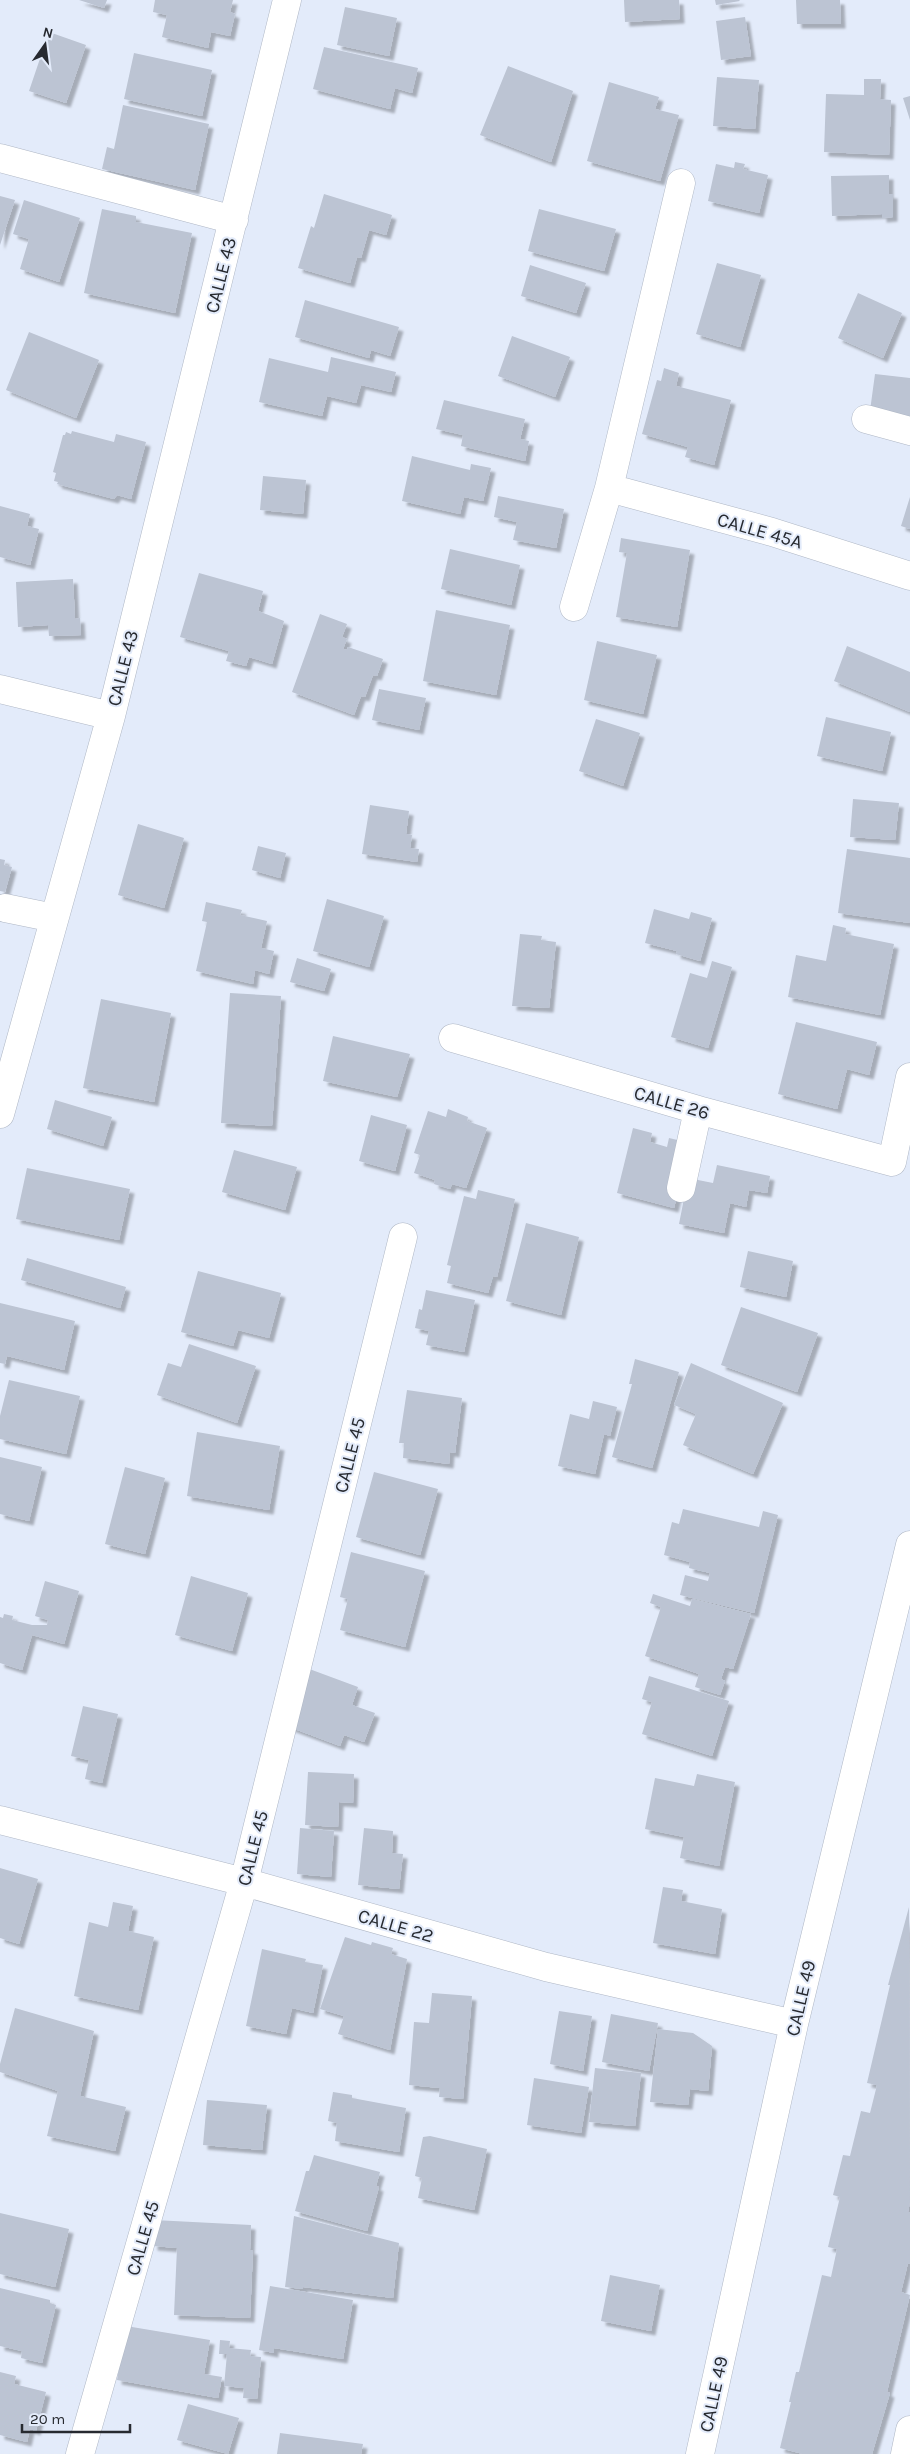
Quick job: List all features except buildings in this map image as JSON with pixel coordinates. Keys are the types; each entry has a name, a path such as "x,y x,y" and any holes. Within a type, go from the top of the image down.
{"street":[{"name":"CALLE 43","path":"0,1114 111,716 287,0"},
{"name":"CALLE 43","path":"0,158 234,220"},
{"path":"574,607 609,488 681,184"},
{"path":"866,419 910,431"},
{"name":"CALLE 45A","path":"609,488 772,532 910,576"},
{"path":"0,689 111,716"},
{"path":"5,908 54,918"},
{"name":"CALLE 26","path":"453,1038 698,1110 892,1162 910,1077"},
{"path":"681,1188 698,1110"},
{"name":"CALLE 45","path":"80,2454 244,1882 403,1237"},
{"name":"CALLE 49","path":"700,2454 794,2024 910,1544"},
{"name":"CALLE 22","path":"0,1820 244,1882 546,1967 794,2024"},
{"path":"905,2454 910,2430"}]}
